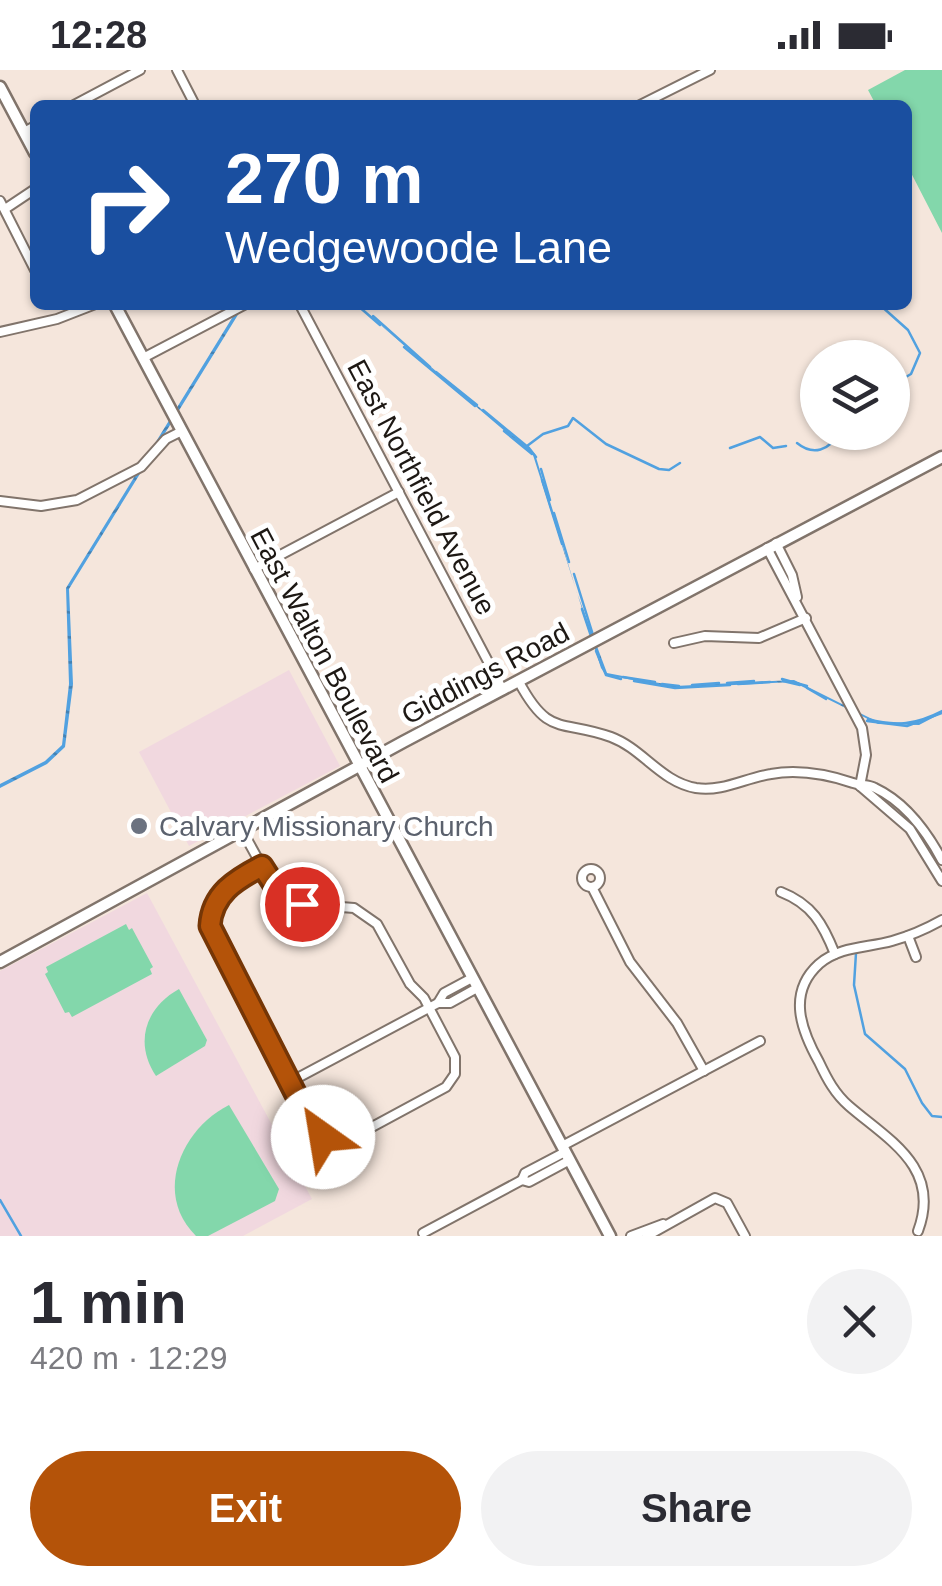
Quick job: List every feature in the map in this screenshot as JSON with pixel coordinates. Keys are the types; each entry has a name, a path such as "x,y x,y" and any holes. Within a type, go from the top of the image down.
{"main road":[{"path":"0,87 30,129"},
{"name":"East Walton Boulevard","path":"118,310 610,1236"},
{"name":"Giddings Road","path":"0,962 942,456"}],"street":[{"path":"83,100 140,70"},
{"path":"176,70 192,100"},
{"path":"650,100 710,70"},
{"path":"30,198 2,205 30,260"},
{"path":"0,332 80,310"},
{"path":"144,358 235,310"},
{"name":"East Northfield Avenue","path":"303,310 503,690"},
{"path":"0,501 46,506 84,497 142,467 166,440 182,431"},
{"path":"254,568 399,492"},
{"path":"771,545 862,728 866,750 860,786"},
{"path":"674,643 699,637 759,638 806,618"},
{"path":"519,682 533,706 551,722 620,741 666,776 687,786 720,788 766,774 798,772 826,774 860,786 870,785 942,860"},
{"path":"243,832 262,866 274,888 292,901 350,906 372,918 455,1057 451,1082 350,1139 338,1142 323,1137 312,1126 210,926 212,912 226,887 262,866"},
{"path":"922,836 940,874"},
{"path":"592,887 633,967 677,1022 704,1071"},
{"path":"780,892 811,910 824,926 836,954"},
{"path":"915,1150 840,1098 803,1033 799,1014 802,990 814,970 836,954 908,936 942,920"},
{"path":"908,936 916,956"},
{"path":"290,1082 438,1003 444,993 475,983"},
{"path":"423,1234 760,1041"},
{"path":"632,1236 645,1234 718,1198 727,1204 745,1236"},
{"path":"918,1231 930,1217 934,1200"}],"shaded area":[{"path":"289,670 340,766 189,846 139,752"},
{"path":"147,893 312,1199 243,1236 0,1236 0,971"}],"green space":[{"path":"905,70 942,70 942,233 912,175 912,100 873,100 868,90"},
{"path":"126,924 153,967 152,974 72,1017 65,1013 45,974 46,967"},
{"path":"179,989 207,1040 205,1046 156,1076 146,1051 147,1027 158,1006"},
{"path":"229,1105 279,1189 275,1201 208,1236 196,1236 176,1201 178,1164 198,1130"}],"water":[{"path":"237,310 241,310 69,589 73,684 65,747 47,764 0,788 0,784 45,761 62,745 69,684 66,588"},
{"path":"363,310 535,454 576,590 533,455"},
{"path":"577,594 607,673 675,686 794,680 878,722 918,723 942,713 919,725 878,724 793,682 675,688 606,675"}],"waterway":[{"path":"363,310 380,325"},
{"path":"886,310 908,330 920,353 910,375"},
{"path":"373,316 430,367"},
{"path":"404,347 475,406"},
{"path":"436,372 477,405"},
{"path":"483,410 536,457"},
{"path":"527,446 543,434 568,426 573,418 606,444 659,469 669,470 680,463"},
{"path":"504,431 532,454"},
{"path":"730,448 760,437 773,448 786,446"},
{"path":"541,469 550,500"},
{"path":"542,480 562,544"},
{"path":"554,513 569,562"},
{"path":"574,574 593,635"},
{"path":"582,609 591,636"},
{"path":"596,651 606,675 621,679"},
{"path":"623,677 655,682"},
{"path":"782,679 807,686"},
{"path":"634,681 675,688 730,685"},
{"path":"727,683 754,681"},
{"path":"783,681 800,685"},
{"path":"738,684 770,682"},
{"path":"692,685 719,683"},
{"path":"662,684 679,686"},
{"path":"807,688 826,699"},
{"path":"868,719 906,723 942,711"},
{"path":"867,721 907,726 942,713"},
{"path":"856,953 854,985 865,1034 905,1069 932,1116 942,1117"},
{"path":"0,1200 21,1236"}],"place":[{"name":"Calvary Missionary Church","path":"139,826"}],"route":[{"path":"302,904 278,891 262,866 226,887 212,912 210,926 312,1126 323,1137"}]}
